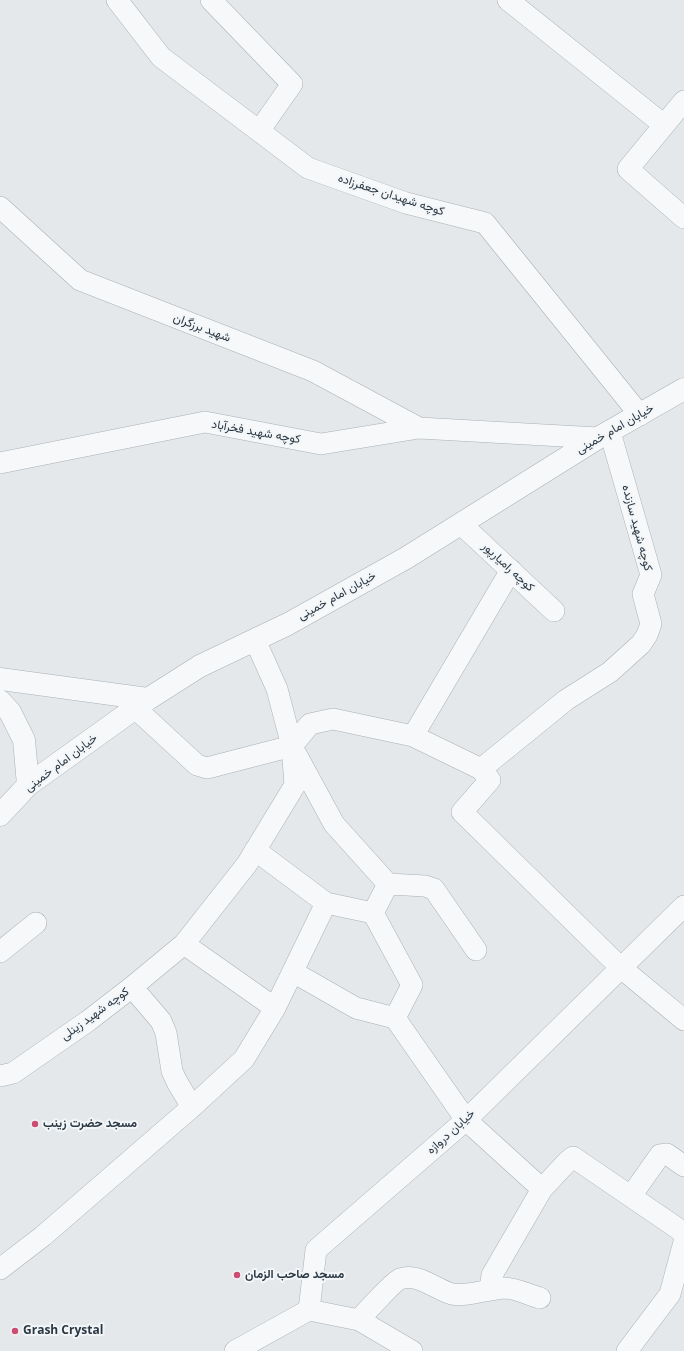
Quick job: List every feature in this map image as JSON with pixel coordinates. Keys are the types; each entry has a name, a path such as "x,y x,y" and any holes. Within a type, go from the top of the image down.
{"street":[{"name":"کوچه شهیدان جعفرزاده","path":"117,0 161,57 308,168 406,203 485,223 640,415"},
{"path":"211,0 292,84 259,131"},
{"path":"508,0 664,125"},
{"path":"684,100 628,169 684,218"},
{"name":"شهید برزگران","path":"0,207 80,280 313,371 419,428"},
{"name":"خیابان امام خمینی","path":"0,815 28,785 142,703 200,666 288,624 385,570 604,435 684,389"},
{"name":"کوچه شهید فخرآباد","path":"0,463 205,422 321,444 419,428"},
{"path":"419,428 604,435"},
{"name":"کوچه شهید سازنده","path":"481,769 566,700 610,672 641,644 647,635 651,624 643,594 651,575 604,435"},
{"name":"کوچه رامیارپور","path":"461,524 554,611"},
{"path":"413,736 510,570"},
{"path":"255,640 277,690 292,746 334,824 388,884 425,886 434,889 476,950"},
{"path":"0,680 142,703 197,765 207,768 292,746 310,724 333,719 413,736 481,769 490,780 462,812 620,967 684,1020"},
{"path":"3,710 24,740 28,785"},
{"name":"کوچه شهید زینلی","path":"0,1076 13,1073 88,1020 132,987 184,944 247,864 295,785 292,746"},
{"path":"255,850 326,903 373,914 412,985 395,1018"},
{"path":"373,914 388,884"},
{"path":"0,1269 43,1236 192,1107 244,1059 275,1008 326,903"},
{"name":"خیابان دروازه","path":"309,1310 316,1250 466,1120 620,967 684,906"},
{"path":"0,952 36,923"},
{"path":"184,944 275,1008"},
{"path":"293,972 356,1008 395,1018 466,1120 542,1189"},
{"path":"132,987 161,1021 166,1033 172,1071 192,1107"},
{"path":"631,1196 660,1155 667,1154 684,1166"},
{"path":"494,1289 490,1282 492,1275 542,1189 573,1157 680,1230 684,1235"},
{"path":"627,1351 677,1298 684,1242"},
{"path":"359,1320 400,1279 419,1279 452,1294 507,1288 540,1298"},
{"path":"235,1351 309,1310 359,1320 412,1351"}],"place":[{"name":"مسجد حضرت زینب","path":"35,1124"},
{"name":"مسجد صاحب الزمان","path":"237,1275"},
{"name":"Grash Crystal","path":"15,1331"}]}
